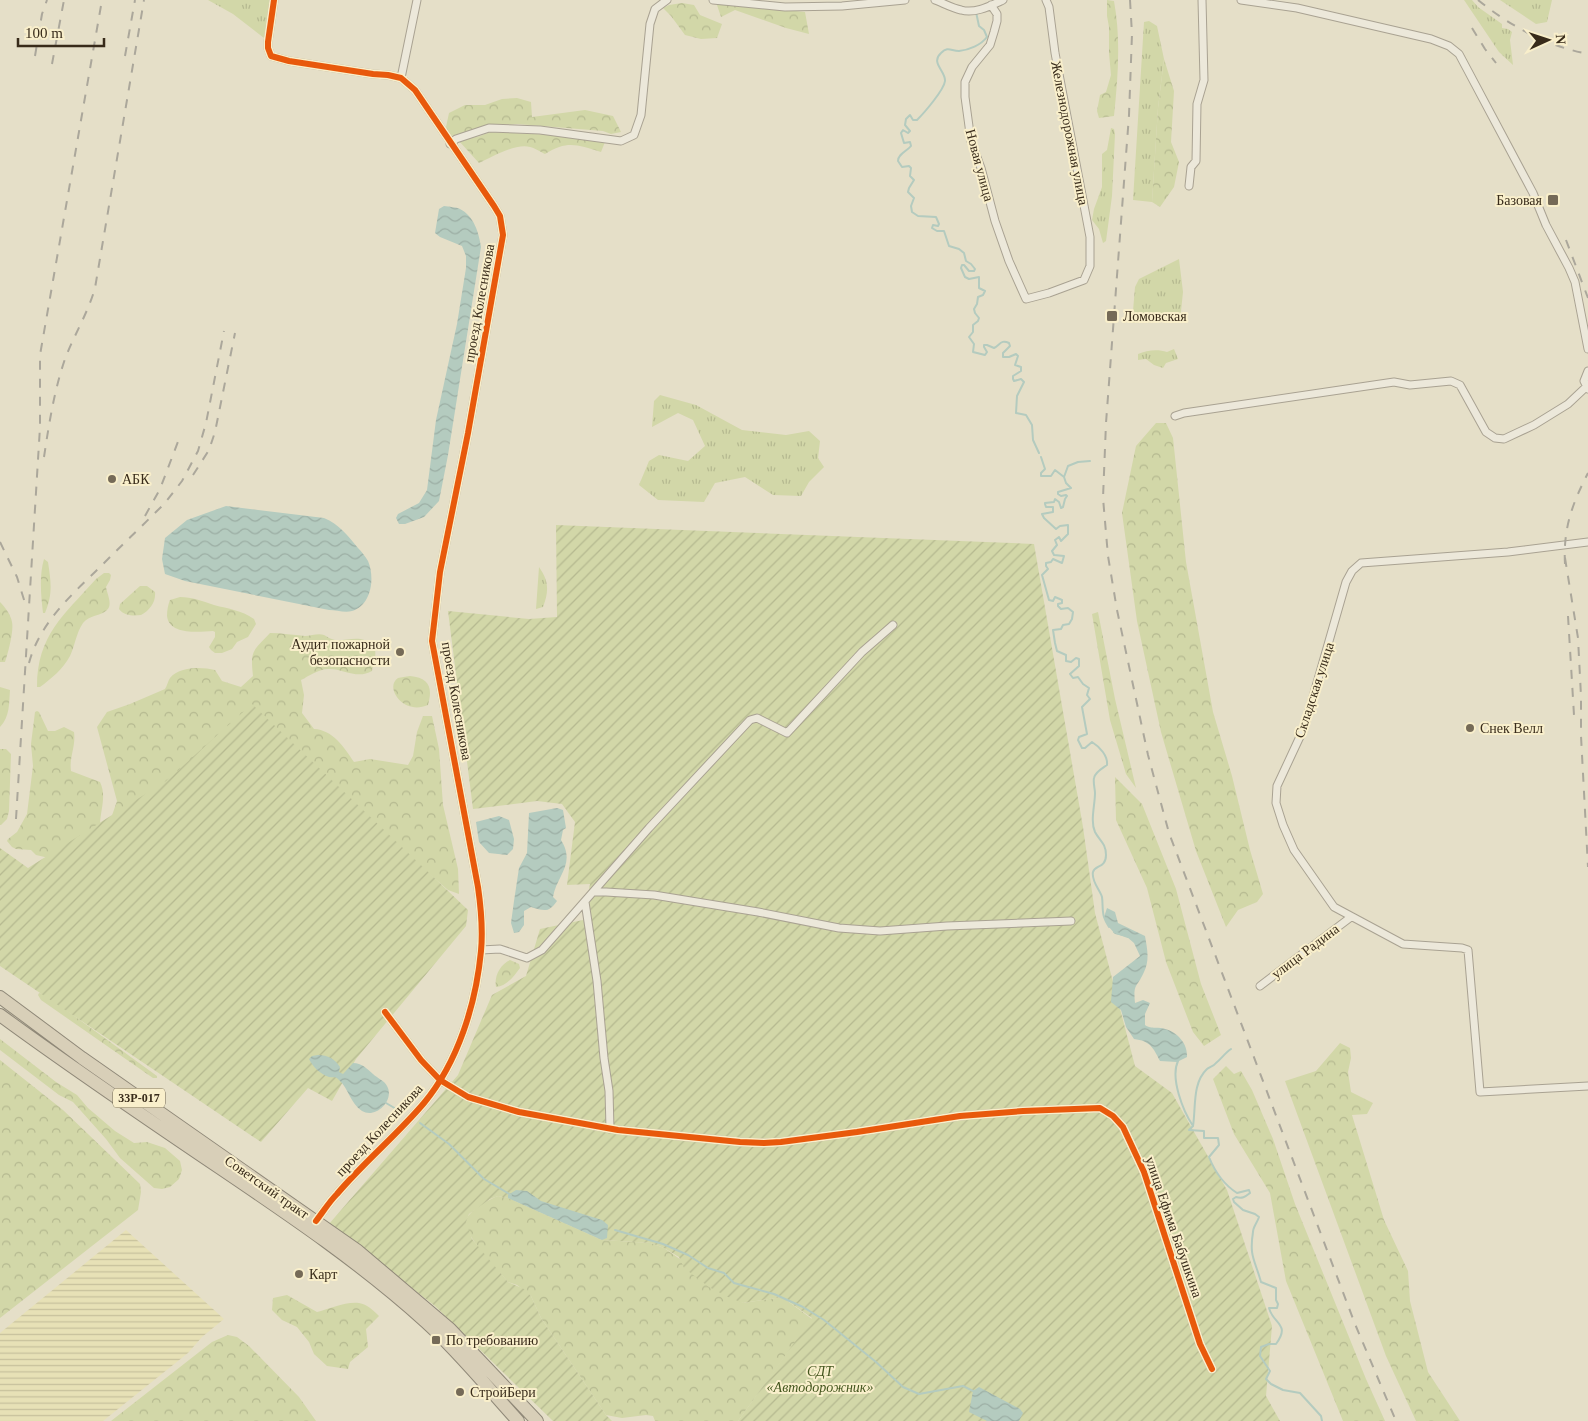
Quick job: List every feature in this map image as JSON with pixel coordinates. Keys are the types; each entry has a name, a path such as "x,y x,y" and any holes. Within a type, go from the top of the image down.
{"highway":[{"name":"Советский тракт","path":"0,997 313,1226 426,1321 518,1421"},
{"name":"Советский тракт","path":"0,1015 83,1075 313,1226 358,1251 444,1324 537,1421"}],"street":[{"path":"274,0 268,42 271,56 284,60 402,78 417,0"},
{"path":"450,144 456,139 489,128 540,130 621,140 634,136 641,115 650,24 655,9 667,0"},
{"path":"714,0 795,7 842,6 905,0"},
{"path":"935,0 961,10 972,10 1003,0"},
{"name":"Железнодорожная улица","path":"1026,299 1084,280 1090,266 1090,237 1056,63 1046,0"},
{"path":"1189,186 1191,167 1196,161 1197,104 1204,80 1202,0"},
{"path":"1240,0 1297,8 1431,39 1449,46 1459,54 1533,193 1546,224 1569,268 1575,282 1588,349"},
{"name":"Новая улица","path":"990,5 997,14 997,21 990,45 972,67 965,82 965,97 971,141 981,168 995,221 1009,261 1026,299"},
{"name":"проезд Колесникова","path":"313,1226 336,1194 409,1120 440,1080 453,1055 467,1019 476,987 481,950 481,918 478,887 432,641 440,572 468,432 503,235 500,216 494,206 415,90 402,78"},
{"path":"1175,416 1273,399 1394,382 1410,385 1451,381 1460,385 1486,432 1496,438 1504,439 1534,425 1568,404 1587,388 1584,382 1588,371"},
{"name":"Складская улица","path":"1588,542 1508,552 1361,563 1352,571 1346,582 1304,728 1277,786 1276,803 1294,850 1334,907 1403,944 1468,950 1480,1092 1588,1086"},
{"path":"481,950 500,949 527,958 542,950 649,828 750,720 757,718 787,733 869,644 893,625"},
{"path":"593,892 654,895 793,918 839,928 880,931 1071,920"},
{"path":"385,1012 421,1060 440,1080 468,1097 519,1112 610,1129 609,1091 597,981 585,902"},
{"name":"улица Радина","path":"1260,986 1350,917"},
{"name":"улица Ефима Бабушкина","path":"610,1129 740,1142 781,1142 960,1116 1100,1108 1110,1113 1123,1127 1140,1163 1200,1344 1212,1370"}],"shaded area":[{"path":"126,1230 224,1319 202,1337 188,1353 103,1421 0,1421 0,1333"}],"green space":[{"path":"208,0 270,0 264,38 233,14"},
{"path":"1107,0 1114,1 1116,15 1118,44 1117,87 1114,116 1099,118 1097,111 1100,95 1106,92 1111,75"},
{"path":"1464,0 1472,0 1478,7 1502,24 1502,28 1512,32 1510,40 1513,65 1499,52"},
{"path":"1500,0 1552,0 1547,22 1536,24"},
{"path":"682,3 694,5 700,15 722,24 717,38 701,39 685,35 663,8"},
{"path":"723,3 805,12 809,34 735,10 721,17 717,5"},
{"path":"1149,21 1157,26 1164,59 1158,108 1152,202 1133,200 1144,22"},
{"path":"1164,59 1174,91 1171,142 1179,162 1174,187 1160,207 1152,202 1158,108"},
{"path":"517,98 531,102 532,117 585,110 613,116 621,132 611,134 603,131 518,124 487,126 451,136 446,127 449,113 465,105 485,105 502,99"},
{"path":"1111,128 1114,129 1115,134 1112,196 1106,241 1103,243 1099,229 1092,220 1102,187 1102,154 1107,150"},
{"path":"490,132 554,135 605,142 601,152 585,147 566,145 545,154 530,147 518,147 504,151 479,163 459,141"},
{"path":"1179,259 1183,292 1180,321 1132,323 1135,287 1139,279"},
{"path":"1174,349 1178,359 1166,363 1163,368 1154,365 1146,359 1138,360 1138,354 1141,353 1156,350 1167,352"},
{"path":"660,395 696,405 742,430 786,435 809,431 820,441 818,458 824,467 809,482 801,496 773,495 745,477 715,483 704,502 658,500 639,485 649,461 659,455 688,461 705,446 693,420 678,413 652,427 654,401"},
{"path":"1156,423 1166,423 1173,438 1186,562 1213,712 1263,894 1257,902 1238,910 1226,927 1196,851 1161,732 1137,621 1122,513 1136,446"},
{"name":"СДТ «Автодорожник»","path":"556,525 1034,544 1083,827 1095,913 1135,1066 1172,1093 1227,1190 1272,1326 1266,1396 1280,1421 738,1421 812,1318 782,1297 743,1303 728,1297 709,1287 684,1268 679,1257 664,1248 651,1243 602,1240 508,1198 498,1196 490,1199 469,1214 466,1222 472,1239 508,1282 524,1289 531,1296 541,1318 606,1415 612,1421 553,1421 435,1306 329,1224 458,1075 492,995 526,976 540,929 583,920 590,884 567,885 575,822 562,804 537,801 473,809 448,611 529,619 557,617"},
{"path":"44,559 48,562 51,588 48,606 45,613 43,613 41,579"},
{"path":"539,567 545,577 547,591 543,607 536,609"},
{"path":"104,573 111,575 106,587 110,602 109,608 88,618 83,623 67,661 52,677 40,687 37,687 38,669 42,653 54,627 96,579"},
{"path":"140,586 147,586 155,592 152,605 141,615 124,613 119,609 120,604"},
{"path":"180,597 193,598 240,612 254,619 256,624 248,637 237,642 232,649 222,653 215,653 209,647 215,637 215,632 185,631 178,629 169,622 167,614 170,600"},
{"path":"0,602 9,614 12,626 5,662 0,662"},
{"path":"1098,612 1115,699 1136,788 1126,774 1110,720 1092,614"},
{"path":"270,633 305,636 322,634 335,640 359,639 368,642 374,648 375,654 372,671 355,674 325,669 301,680 304,695 302,713 314,729 327,732 337,740 354,762 370,759 408,765 413,756 417,732 423,716 432,716 439,749 443,805 458,869 459,894 448,890 412,859 108,827 117,801 97,727 107,712 165,689 174,674 185,669 204,668 215,670 222,681 241,687 253,676 252,661 254,651"},
{"path":"410,676 422,679 428,684 430,693 428,705 411,707 398,699 393,688 394,682 398,678"},
{"path":"0,687 10,690 6,719 0,727"},
{"path":"252,704 468,910 466,926 356,1059 332,1101 308,1088 261,1142 0,966 0,848 28,868 166,781"},
{"path":"37,711 48,731 55,731 64,727 74,732 71,771 100,782 103,793 100,826 49,858 36,855 31,850 16,849 7,841 17,832 27,814 33,766 31,744 35,712"},
{"path":"0,749 6,749 11,754 9,811 7,819 1,825 0,825"},
{"path":"1115,777 1142,804 1176,889 1201,984 1221,1035 1204,1046 1193,1032 1166,962 1147,888 1116,820"},
{"path":"510,960 519,964 520,968 507,983 496,987 498,971"},
{"path":"39,993 44,994 157,1076 157,1078 153,1078 41,1000 38,995"},
{"path":"0,1039 56,1082 77,1095 88,1108 115,1131 134,1143 147,1142 165,1148 180,1161 182,1170 179,1179 170,1187 154,1188 120,1158 73,1102 59,1095 0,1050"},
{"path":"1340,1043 1350,1048 1351,1058 1348,1072 1351,1092 1373,1103 1367,1114 1352,1115 1384,1220 1408,1271 1410,1301 1428,1372 1460,1421 1416,1421 1386,1356 1285,1081 1316,1071"},
{"path":"0,1060 63,1110 140,1184 141,1192 138,1210 0,1318"},
{"path":"1226,1066 1234,1074 1241,1071 1252,1090 1273,1139 1295,1204 1385,1421 1343,1421 1286,1281 1270,1193 1234,1134 1213,1079"},
{"path":"498,1196 508,1198 602,1240 651,1243 664,1248 743,1303 782,1297 812,1319 738,1421 655,1421 653,1416 646,1415 622,1418 606,1415 541,1318 531,1296 517,1285 508,1282 476,1245 467,1229 466,1222 470,1214 479,1206"},
{"path":"287,1295 317,1312 349,1303 359,1303 368,1306 379,1316 366,1329 368,1347 350,1362 348,1369 327,1366 314,1354 309,1342 297,1327 282,1320 272,1310 273,1298"},
{"path":"228,1335 237,1337 249,1346 299,1397 316,1421 111,1421 212,1342"}],"water":[{"path":"444,206 458,208 469,216 479,236 481,247 439,501 424,517 405,524 399,524 396,518 398,514 419,503 427,490 436,420 457,324 466,268 466,256 462,246 435,233 439,209"},
{"path":"226,506 324,518 339,527 362,553 370,567 370,590 364,603 352,611 329,610 185,581 165,574 162,559 165,538 187,520"},
{"path":"557,808 563,810 566,828 563,830 561,840 567,856 553,897 557,901 551,908 546,910 531,907 524,911 524,925 519,932 514,933 511,923 519,868 527,853 529,813"},
{"path":"499,816 509,820 514,839 513,849 507,855 489,853 479,842 476,822"},
{"path":"1107,908 1115,912 1118,923 1145,936 1148,954 1147,963 1135,989 1135,1003 1143,1000 1150,1003 1145,1014 1145,1025 1171,1031 1183,1042 1187,1057 1177,1062 1160,1061 1147,1043 1134,1039 1126,1027 1121,1010 1111,1002 1113,977 1140,956 1134,943 1127,937 1115,934 1109,927 1104,917"},
{"path":"312,1056 328,1057 336,1062 340,1067 339,1072 343,1074 353,1063 359,1064 383,1081 389,1091 383,1107 367,1113 358,1108 338,1079 323,1074 313,1065 309,1059"},
{"path":"516,1190 527,1191 541,1201 602,1220 608,1225 607,1238 602,1240 508,1198 508,1195"},
{"path":"979,1387 1020,1409 1023,1413 1019,1421 987,1421 969,1412 973,1391"}],"waterway":[{"path":"976,12 979,26 984,30 987,37 971,48 959,51 946,50 938,57 938,64 945,77 944,85 917,120 913,120 910,115 906,119 905,125 910,131 908,133 903,130 901,133 904,143 910,142 911,146 901,154 898,161 902,167 909,166 911,168 910,176 914,180 908,192 914,198 911,206 912,212 918,216 936,217 939,224 938,226 933,225 932,228 937,231 944,231 949,246 959,249 964,253 966,261 975,269 974,271 969,271 962,265 961,268 965,277 969,279 979,277 979,288 985,291 983,295 978,297 974,309 979,318 973,325 973,332 969,337 974,344 973,352 985,355 987,352 984,345 994,348 1004,342 1009,343 1010,346 1003,353 1003,357 1016,354 1018,356 1015,365 1021,367 1021,371 1013,376 1013,379 1014,381 1021,379 1024,382 1017,396 1016,413 1026,415 1032,425 1033,440 1039,453"},
{"path":"1041,457 1045,469 1041,476 1051,476 1055,470 1064,477 1066,483 1071,488 1058,492 1061,496 1067,496 1063,507 1061,508 1059,502 1055,499 1054,502 1045,503 1046,507 1053,507 1053,512 1042,514 1044,518 1056,529 1060,526 1068,525 1068,534 1061,541 1059,537 1055,540 1057,545 1052,551 1054,555 1064,556 1062,563 1053,559 1051,562 1046,563 1048,569 1042,575 1049,600 1053,601 1055,597 1062,600 1062,603 1058,604 1058,606 1061,609 1068,608 1073,612 1069,624 1063,625 1061,629 1053,630 1057,651 1066,655 1066,661 1071,662 1076,658 1079,659 1079,666 1070,674 1073,678 1078,677 1089,688 1087,695 1090,699 1082,707 1087,734 1079,737 1078,740 1082,748 1085,748 1092,742 1095,744 1101,749 1107,762 1107,765 1097,772 1095,776 1093,818 1095,832 1106,851 1106,859 1094,870 1093,875 1094,882 1102,897 1103,915 1109,927"},
{"path":"1064,477 1068,466 1078,462 1090,461"},
{"path":"1114,932 1128,937"},
{"path":"1193,1126 1199,1081 1207,1069 1231,1049"},
{"path":"1178,1061 1176,1068 1177,1085 1185,1112 1193,1126 1189,1130 1204,1131 1204,1138 1218,1138 1219,1145 1209,1157 1214,1168 1224,1182 1237,1193 1249,1190 1250,1193 1245,1197 1236,1197 1233,1199 1234,1202 1243,1210 1259,1217 1253,1230 1252,1253 1261,1282 1276,1288 1277,1308 1269,1308 1280,1325 1282,1332 1276,1344 1261,1347 1260,1356 1270,1371 1266,1379 1283,1390 1300,1393 1321,1416 1322,1421"},
{"path":"386,1103 403,1113"},
{"path":"420,1123 449,1144 484,1179 511,1195"},
{"path":"615,1230 663,1244 688,1255 708,1268 724,1273 734,1283 774,1294 803,1307 824,1320 876,1362 903,1387 919,1394 963,1386 973,1391"}],"railway":[{"path":"35,56 42,14 47,0"},
{"path":"52,64 64,0"},
{"path":"16,819 40,427 40,355 102,0"},
{"path":"125,56 135,0"},
{"path":"44,457 52,408 61,371 95,288 144,0"},
{"path":"1130,0 1132,34 1129,115 1106,423 1103,498 1108,556 1117,610 1148,755 1169,833 1355,1324 1396,1421"},
{"path":"1478,0 1530,34 1558,46 1588,54"},
{"path":"1472,28 1496,63"},
{"path":"1566,240 1588,298"},
{"path":"29,663 40,636 56,613 165,503 182,481 198,451 206,423 224,331"},
{"path":"193,475 209,450 215,432 235,333"},
{"path":"145,516 160,489 179,439"},
{"path":"1565,564 1567,528 1577,495 1588,473"},
{"path":"0,542 17,577 25,603"},
{"path":"1565,558 1578,638 1588,867"},
{"path":"1568,616 1574,715"}],"cycle path":[{"path":"274,0 268,42 271,56 289,61 401,78 415,90 494,206 500,216 503,235 468,433 440,572 432,641 478,887 482,943 479,971 470,1012 456,1051 436,1087 414,1115 347,1182 316,1221"},
{"path":"385,1012 421,1060 440,1080 468,1097 519,1112 618,1130 764,1143 857,1132 960,1116 1100,1108 1113,1116 1123,1127 1144,1172 1200,1344 1212,1369"}],"place":[{"name":"Базовая","path":"1553,200"},
{"name":"Ломовская","path":"1112,316"},
{"name":"АБК","path":"112,479"},
{"name":"Аудит пожарной безопасности","path":"400,652"},
{"name":"Снек Велл","path":"1470,728"},
{"name":"Карт","path":"299,1274"},
{"name":"По требованию","path":"436,1340"},
{"name":"СтройБери","path":"460,1392"}]}
